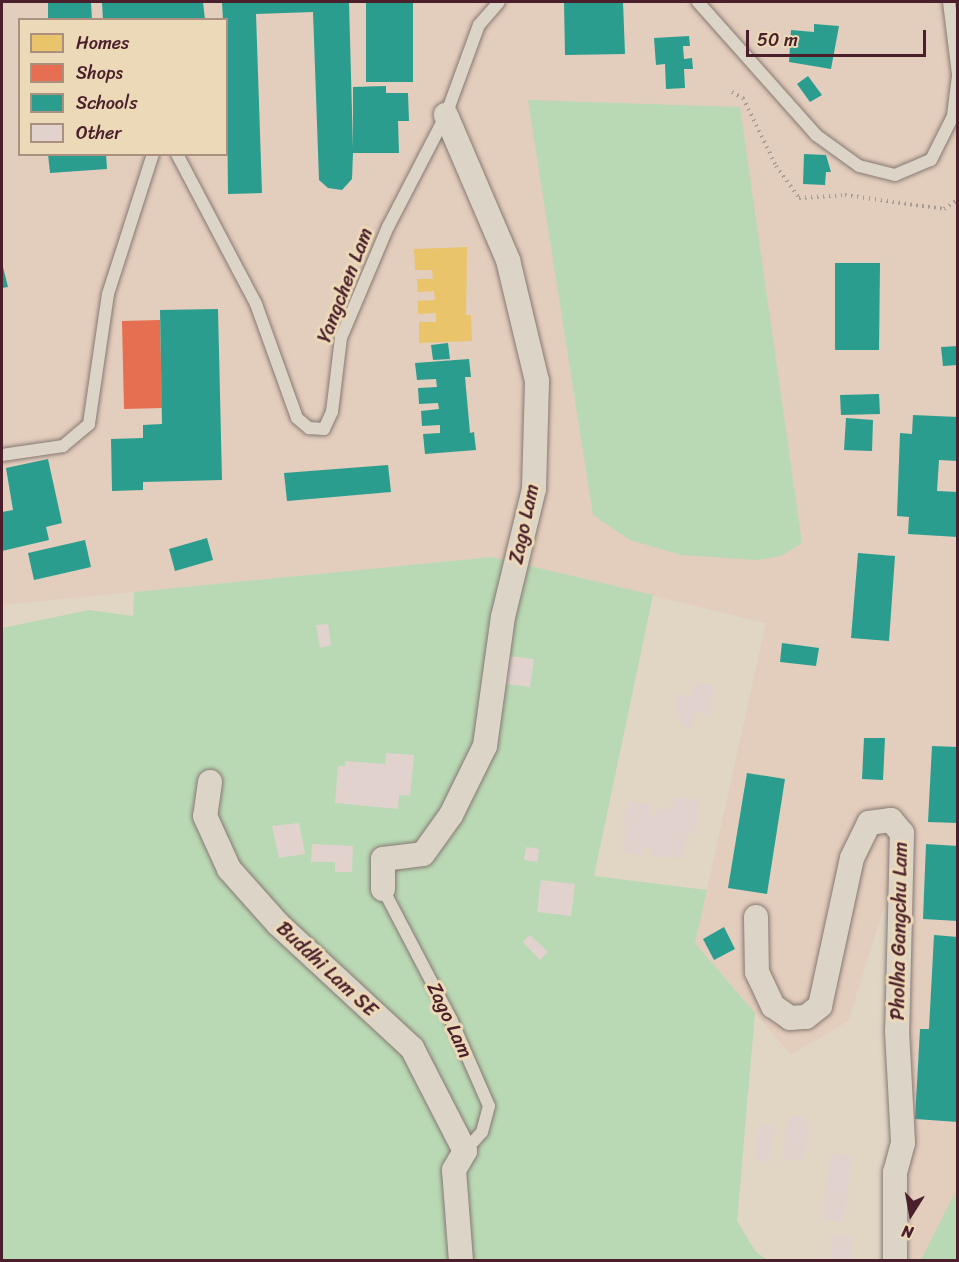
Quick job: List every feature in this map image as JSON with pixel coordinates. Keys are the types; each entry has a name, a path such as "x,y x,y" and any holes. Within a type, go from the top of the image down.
{"street":[{"name":"Zago Lam","path":"383,889 383,859 423,854 451,815 485,746 503,617 534,489 534,370 508,260 446,115"},
{"name":"Buddhi Lam SE","path":"210,782 205,816 229,869 278,924 412,1048 465,1151"},
{"name":"Pholha Gangchu Lam","path":"756,917 757,972 773,1006 790,1018 806,1017 820,1006 852,858 869,824 891,820 903,833 897,1031 903,1143 895,1172 895,1260"},
{"path":"461,1260 454,1170 465,1151"}],"lane":[{"name":"Yangchen Lam","path":"178,156 256,304 297,418 316,430 329,424 341,338 349,317 388,227 446,115 478,25 499,2"},
{"path":"698,2 816,135 859,166 895,175 931,160 953,116 957,76 950,2"},
{"path":"2,455 63,446 89,424 108,294 152,156"},
{"name":"Zago Lam","path":"383,889 451,1019 489,1106 482,1131 465,1151"}],"path":[{"path":"732,92 743,98 776,166 799,198 845,195 944,209 957,200"}],"shaded area":[{"path":"2,2 957,2 957,1260 909,1260 898,864 848,1021 791,1055 695,943 766,623 492,557 2,605"}],"green space":[{"path":"528,100 740,107 802,543 781,556 757,560 681,555 630,540 593,515"},
{"path":"492,557 653,595 594,876 707,890 695,943 755,1013 737,1221 756,1252 767,1260 2,1260 2,628 89,610 133,616 134,592"},
{"path":"957,1189 957,1260 921,1260"}],"building: Homes":[{"path":"467,247 466,315 471,315 472,341 419,343 419,322 436,322 436,313 418,314 418,301 435,300 434,291 418,292 417,279 433,279 432,270 415,270 414,249"}],"building: Shops":[{"path":"160,320 162,408 124,409 122,321"}],"building: Schools":[{"path":"48,2 91,2 92,18 48,18"},
{"path":"203,2 205,18 103,18 102,3"},
{"path":"222,2 349,2 353,149 353,87 386,86 386,93 408,93 409,121 398,121 399,153 353,153 352,179 342,190 328,188 319,180 313,12 256,14 262,193 228,194 228,18 223,18"},
{"path":"366,2 413,2 413,82 366,82"},
{"path":"564,2 623,2 625,54 565,55"},
{"path":"814,24 839,26 831,69 789,62 791,30 814,32"},
{"path":"689,36 690,46 683,46 684,59 692,58 693,69 684,69 685,88 666,89 665,64 656,65 654,38"},
{"path":"808,76 822,95 810,102 797,84"},
{"path":"804,154 826,155 831,172 826,172 825,185 803,184"},
{"path":"48,156 106,156 107,169 50,173"},
{"path":"2,263 8,287 2,288"},
{"path":"835,263 880,263 879,350 835,350"},
{"path":"218,309 222,480 143,482 143,490 112,491 111,439 143,438 143,425 162,424 160,310"},
{"path":"448,343 450,359 433,360 431,345"},
{"path":"958,346 958,365 943,366 941,347"},
{"path":"469,359 471,377 465,377 470,433 474,432 476,450 425,454 423,434 440,433 440,425 422,426 421,411 439,409 438,403 419,404 418,388 437,387 436,379 417,380 415,363"},
{"path":"879,394 880,414 841,415 840,395"},
{"path":"913,415 958,417 958,461 939,460 937,491 958,492 958,537 908,534 909,517 897,516 900,433 912,434"},
{"path":"846,418 873,420 872,451 844,450"},
{"path":"48,459 62,523 46,527 49,540 2,551 2,512 13,510 6,468"},
{"path":"388,465 391,492 287,501 284,473"},
{"path":"207,538 213,560 175,571 169,549"},
{"path":"85,540 91,567 34,580 28,553"},
{"path":"858,553 895,556 889,641 851,638"},
{"path":"782,643 819,648 816,666 780,662"},
{"path":"864,738 885,738 883,780 862,779"},
{"path":"932,746 958,747 958,823 928,822"},
{"path":"747,773 785,779 767,894 728,888"},
{"path":"926,844 958,846 958,921 923,919"},
{"path":"724,927 735,949 714,960 703,939"},
{"path":"934,935 958,937 958,1122 915,1119 920,1029 929,1029"}],"building: Other":[{"path":"328,624 331,645 320,648 316,625"},
{"path":"509,656 534,659 530,687 506,684"},
{"path":"695,682 715,686 709,715 694,712 692,729 683,725 675,710 678,694 692,696"},
{"path":"386,753 414,755 410,796 399,795 398,809 335,803 338,766 345,766 345,761 385,764"},
{"path":"674,797 699,800 695,834 686,832 682,859 651,856 652,849 644,848 643,855 623,852 626,827 622,826 629,801 651,804 649,815 656,816 657,808 672,810"},
{"path":"299,823 305,854 279,858 272,826"},
{"path":"312,844 353,846 352,872 335,872 335,862 311,862"},
{"path":"526,847 539,849 537,862 524,860"},
{"path":"541,880 575,884 571,916 537,912"},
{"path":"530,935 548,952 540,960 523,942"},
{"path":"788,1116 807,1119 806,1125 810,1125 803,1161 782,1159"},
{"path":"759,1124 775,1127 769,1163 754,1160"},
{"path":"831,1153 853,1156 843,1222 821,1219"},
{"path":"831,1236 853,1237 852,1260 830,1260"}]}
